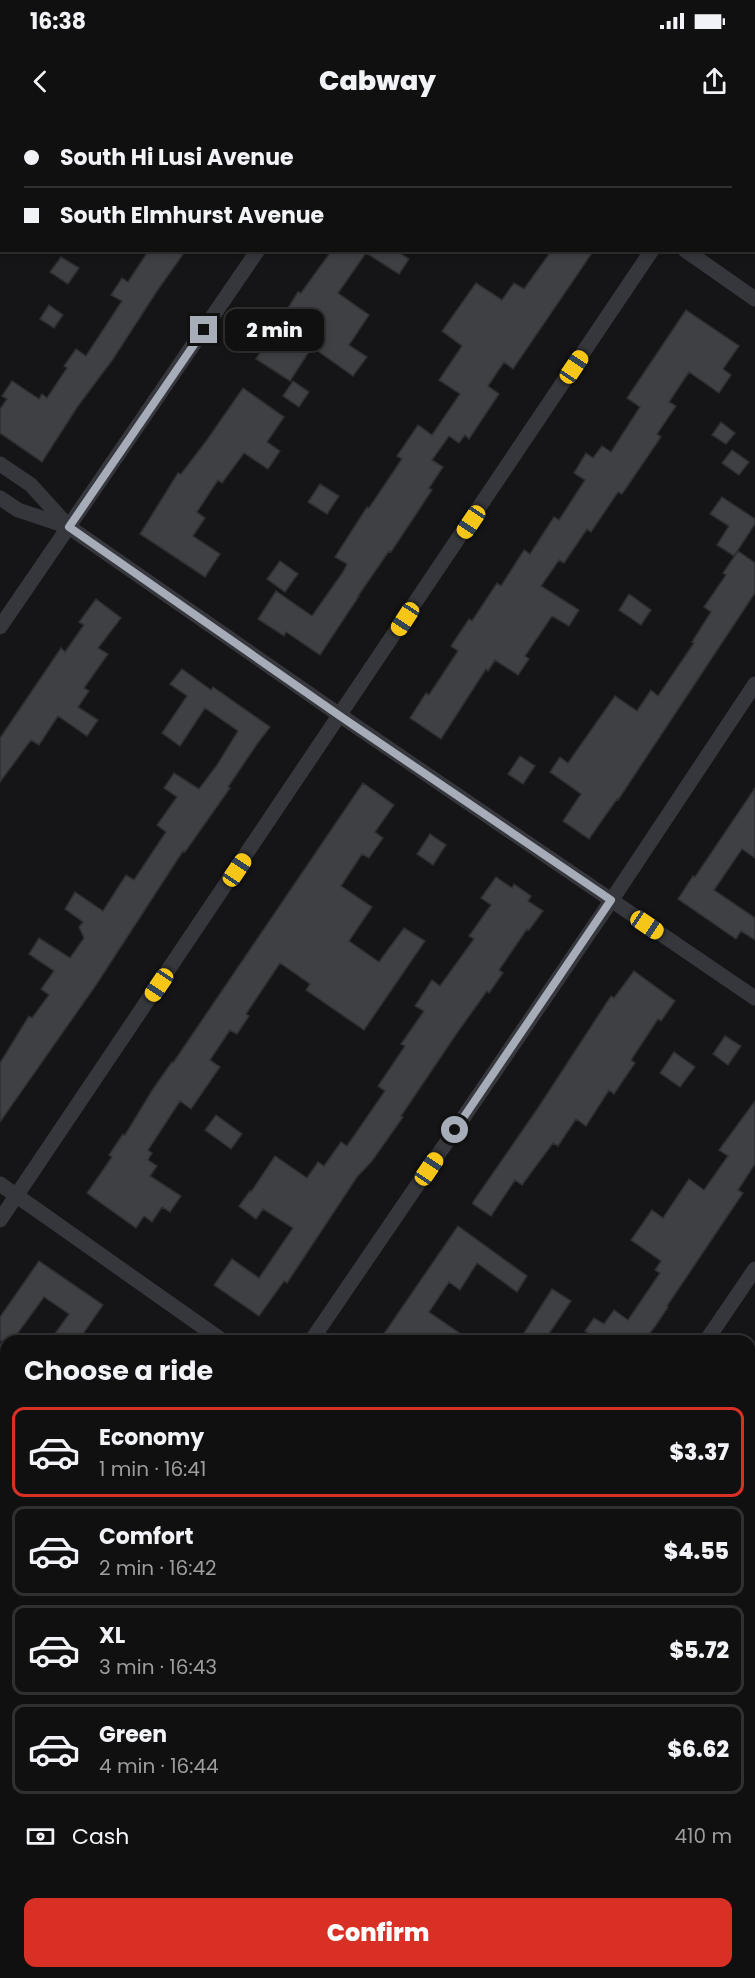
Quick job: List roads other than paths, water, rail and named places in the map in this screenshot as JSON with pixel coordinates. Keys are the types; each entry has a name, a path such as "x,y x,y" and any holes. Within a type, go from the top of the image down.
{"street":[{"path":"0,627 257,252"},
{"path":"0,1221 651,252"},
{"path":"688,252 755,299"},
{"path":"0,464 31,485 69,527 340,716 755,998"},
{"path":"0,498 18,510 69,527"},
{"path":"315,1335 755,684"},
{"path":"0,1184 214,1335"},
{"path":"710,1335 755,1269"}]}
